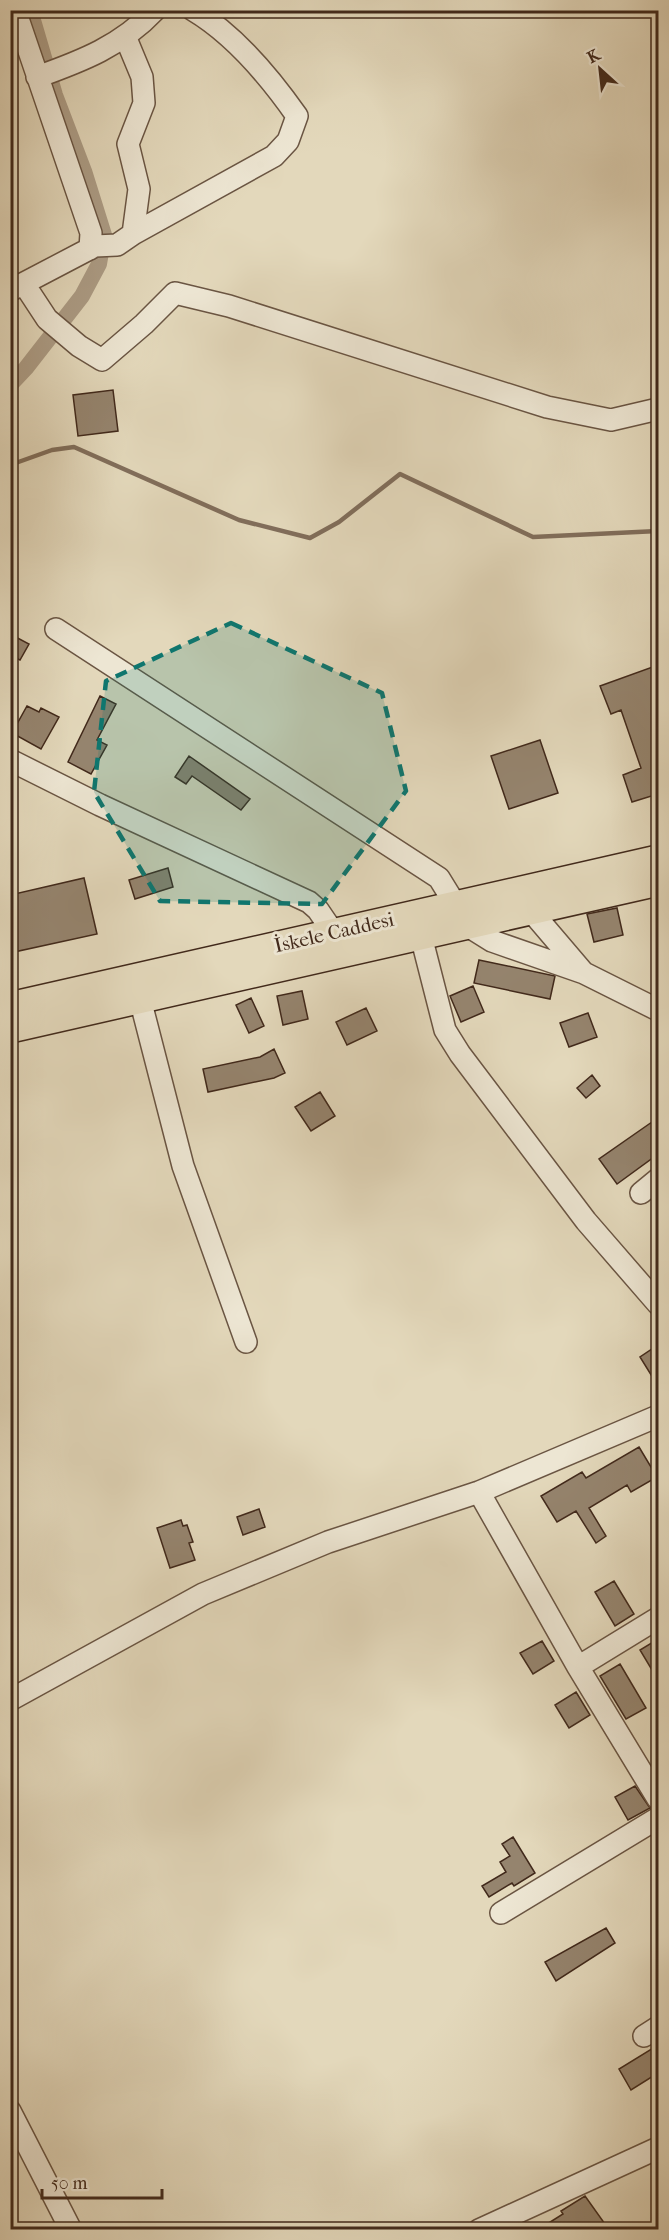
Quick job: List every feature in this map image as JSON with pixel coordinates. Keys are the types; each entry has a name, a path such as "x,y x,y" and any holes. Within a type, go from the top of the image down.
{"main road":[{"name":"İskele Caddesi","path":"10,1006 333,932 462,915 658,859"},
{"path":"10,1029 421,936 462,915 531,911 658,882"}],"street":[{"path":"15,10 90,233 90,249"},
{"path":"37,77 87,59 125,36 155,10"},
{"path":"193,10 214,23 274,83 297,116 294,129 288,141 274,156 117,245 95,246 17,287 47,319 80,346 102,360 144,324 175,293 229,306 547,407 611,420 658,409"},
{"path":"125,36 142,76 144,103 128,144 139,189 133,234"},
{"path":"56,629 439,878 462,915 492,941 584,973 658,1010"},
{"path":"10,760 100,805 309,902 318,910 333,932"},
{"path":"531,911 584,973"},
{"path":"421,936 445,1030 460,1054 586,1221 658,1304"},
{"path":"140,999 183,1166 246,1342"},
{"path":"641,1193 658,1179"},
{"path":"10,1700 203,1594 328,1542 479,1492 658,1416"},
{"path":"479,1492 578,1667 658,1799"},
{"path":"578,1667 658,1618"},
{"path":"501,1913 658,1818"},
{"path":"10,2111 71,2229"},
{"path":"479,2229 658,2148"}],"highlighted area":[{"path":"231,623 382,693 406,791 322,904 160,901 94,792 106,681"}],"building":[{"path":"113,390 118,431 78,436 73,395"},
{"path":"10,634 29,644 20,660 10,655"},
{"path":"658,665 658,794 632,802 623,775 641,768 621,710 611,714 600,686"},
{"path":"100,696 116,704 97,740 107,745 91,774 68,762"},
{"path":"27,706 39,712 41,708 59,717 41,749 12,733"},
{"path":"540,740 558,793 509,809 491,756"},
{"path":"189,756 250,799 241,810 192,776 186,784 175,777"},
{"path":"168,868 173,887 135,899 129,880"},
{"path":"84,878 97,934 14,952 10,935 10,895"},
{"path":"617,908 623,935 594,942 587,914"},
{"path":"479,960 555,976 550,999 474,983"},
{"path":"473,986 484,1012 461,1022 450,996"},
{"path":"302,991 308,1019 283,1025 277,996"},
{"path":"251,998 264,1026 249,1033 236,1005"},
{"path":"366,1008 377,1031 347,1045 336,1022"},
{"path":"588,1013 597,1037 569,1047 560,1023"},
{"path":"274,1049 285,1073 274,1078 208,1092 203,1069 260,1057"},
{"path":"592,1075 600,1086 586,1098 577,1088"},
{"path":"320,1092 335,1116 311,1131 295,1107"},
{"path":"652,1122 658,1131 658,1154 617,1184 599,1159"},
{"path":"658,1345 658,1386 640,1357"},
{"path":"639,1447 657,1477 631,1492 627,1485 589,1508 606,1536 596,1543 576,1511 557,1522 541,1496 582,1472 586,1478"},
{"path":"259,1509 265,1527 243,1535 237,1517"},
{"path":"181,1520 183,1526 187,1525 193,1542 189,1543 195,1560 170,1568 157,1528"},
{"path":"614,1581 634,1614 615,1626 595,1592"},
{"path":"658,1639 658,1680 640,1650"},
{"path":"542,1641 554,1661 533,1674 520,1653"},
{"path":"620,1664 646,1708 626,1719 600,1676"},
{"path":"576,1692 590,1715 569,1728 555,1705"},
{"path":"635,1786 650,1808 628,1820 615,1797"},
{"path":"513,1837 535,1873 514,1886 512,1883 489,1897 482,1886 506,1872 500,1862 510,1856 502,1844"},
{"path":"606,1928 615,1943 556,1981 545,1962"},
{"path":"658,2045 658,2073 631,2090 619,2069"},
{"path":"585,2196 605,2224 597,2229 539,2229 563,2214 561,2211"}],"waterway":[{"path":"10,385 82,296 99,264 104,235 84,171 55,95 30,10"},
{"path":"10,465 52,450 74,447 239,520 310,538 339,522 400,474 533,537 658,531"}]}
